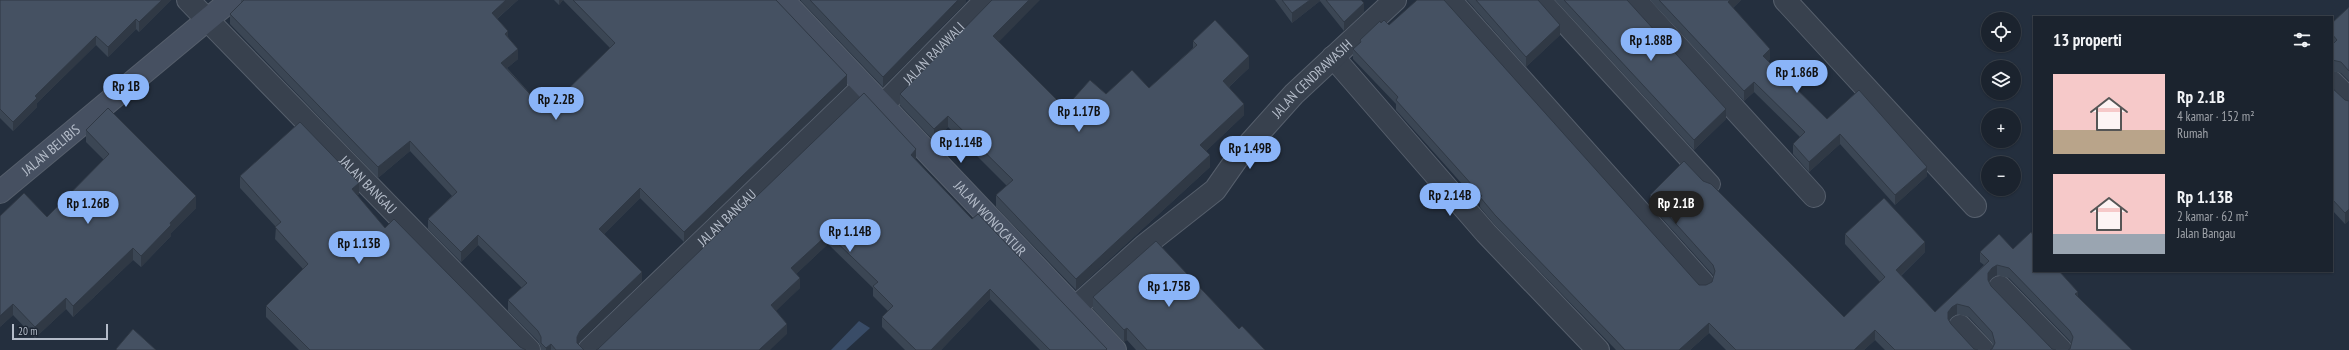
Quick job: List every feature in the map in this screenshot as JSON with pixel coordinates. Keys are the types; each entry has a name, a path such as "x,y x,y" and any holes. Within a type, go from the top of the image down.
{"street":[{"name":"JALAN BANGAU","path":"188,0 529,350"},
{"name":"JALAN BELIBIS","path":"0,192 231,0"},
{"name":"JALAN WONOCATUR","path":"783,0 882,106 1076,307 1115,350"},
{"name":"JALAN RAJAWALI","path":"882,106 986,0"},
{"name":"JALAN CENDRAWASIH","path":"1076,307 1144,246 1215,190 1241,153 1294,94 1394,0"},
{"path":"1450,0 1703,283"},
{"path":"1635,0 1814,196"},
{"path":"1785,0 1975,206"},
{"path":"1333,56 1486,233 1598,350"},
{"path":"2333,83 2349,99"},
{"name":"JALAN BANGAU","path":"589,350 864,86"},
{"path":"2000,287 2062,350"},
{"path":"1960,326 1983,350"}],"lane":[{"path":"1542,0 1711,184"}],"water":[{"path":"859,321 870,328 846,350 831,350"}],"building":[{"path":"0,0 162,0 139,22 136,19 108,47 96,36 35,96 37,98 13,122 0,109"},
{"path":"244,0 506,0 492,13 508,31 505,34 518,49 501,63 543,108 556,95 559,98 615,43 573,0 776,0 847,75 684,232 640,188 599,229 642,272 580,331 577,337 577,343 584,350 556,350 551,344 546,348 541,343 541,337 538,331 508,300 527,283 478,235 461,252 428,219 457,192 410,141 378,167 230,14"},
{"path":"810,0 958,0 883,77"},
{"path":"992,0 1029,0 993,36 1065,108 1090,80 1106,94 1132,70 1149,88 1197,45 1193,41 1215,20 1249,56 1223,81 1244,104 1200,145 1210,155 1076,279 996,195 1013,180 948,116 934,129 900,94"},
{"path":"1282,0 1310,0 1292,13"},
{"path":"1326,0 1361,0 1364,3 1344,22"},
{"path":"1417,0 1444,0 1699,285 1706,285 1712,282 1715,271 1713,265 1650,195 1684,161 1703,181 1711,184 1844,317 1885,277 1845,234 1884,198 1925,242 1896,270 1935,312 1989,261 1980,252 1999,234 2013,249 2031,232 2033,235 2033,272 2060,272 2078,292 2075,294 2132,350 2068,350 2070,349 2073,337 2070,331 2009,268 1997,265 1988,273 1988,280 1991,286 2052,349 2056,350 1990,350 1995,343 1992,332 1969,307 1957,304 1948,312 1948,319 1974,349 1978,350 1895,350 1875,330 1854,350 1736,350 1709,323 1679,350 1625,350 1495,215 1480,197 1482,196 1396,100 1398,97 1353,49 1361,42 1360,40 1380,21 1381,23 1384,20 1389,25"},
{"path":"1476,0 1538,0 1560,25 1526,57"},
{"path":"1564,0 1627,0 1726,109 1694,140"},
{"path":"1659,0 1730,0 1728,2 1770,49 1763,56 1827,119 1859,90 1927,167 1895,195 1840,134 1809,162 1793,144 1805,132 1754,82 1744,91"},
{"path":"2349,7 2349,71 2341,62 2333,60 2333,44 2337,40 2333,35 2333,22"},
{"path":"2333,89 2345,100 2349,101 2349,209 2345,213 2333,200"},
{"path":"864,93 916,149 911,155 972,219 978,214 1107,349 1106,350 1050,350 990,289 931,350 916,350 882,317 893,306 873,286 878,282 828,234 791,268 800,278 771,305 787,324 759,350 596,350 598,349"},
{"path":"108,108 196,196 141,256 133,248 73,306 66,298 35,327 13,304 0,316 0,216 24,193 47,217 109,154 86,130"},
{"path":"300,122 359,183 352,189 385,228 394,219 520,347 526,350 310,350 266,306 308,264 275,227 281,222 240,176"},
{"path":"1156,241 1239,329 1242,326 1265,350 1147,350 1127,328 1124,330 1093,297"},
{"path":"133,329 156,350 117,350 116,349"}]}
